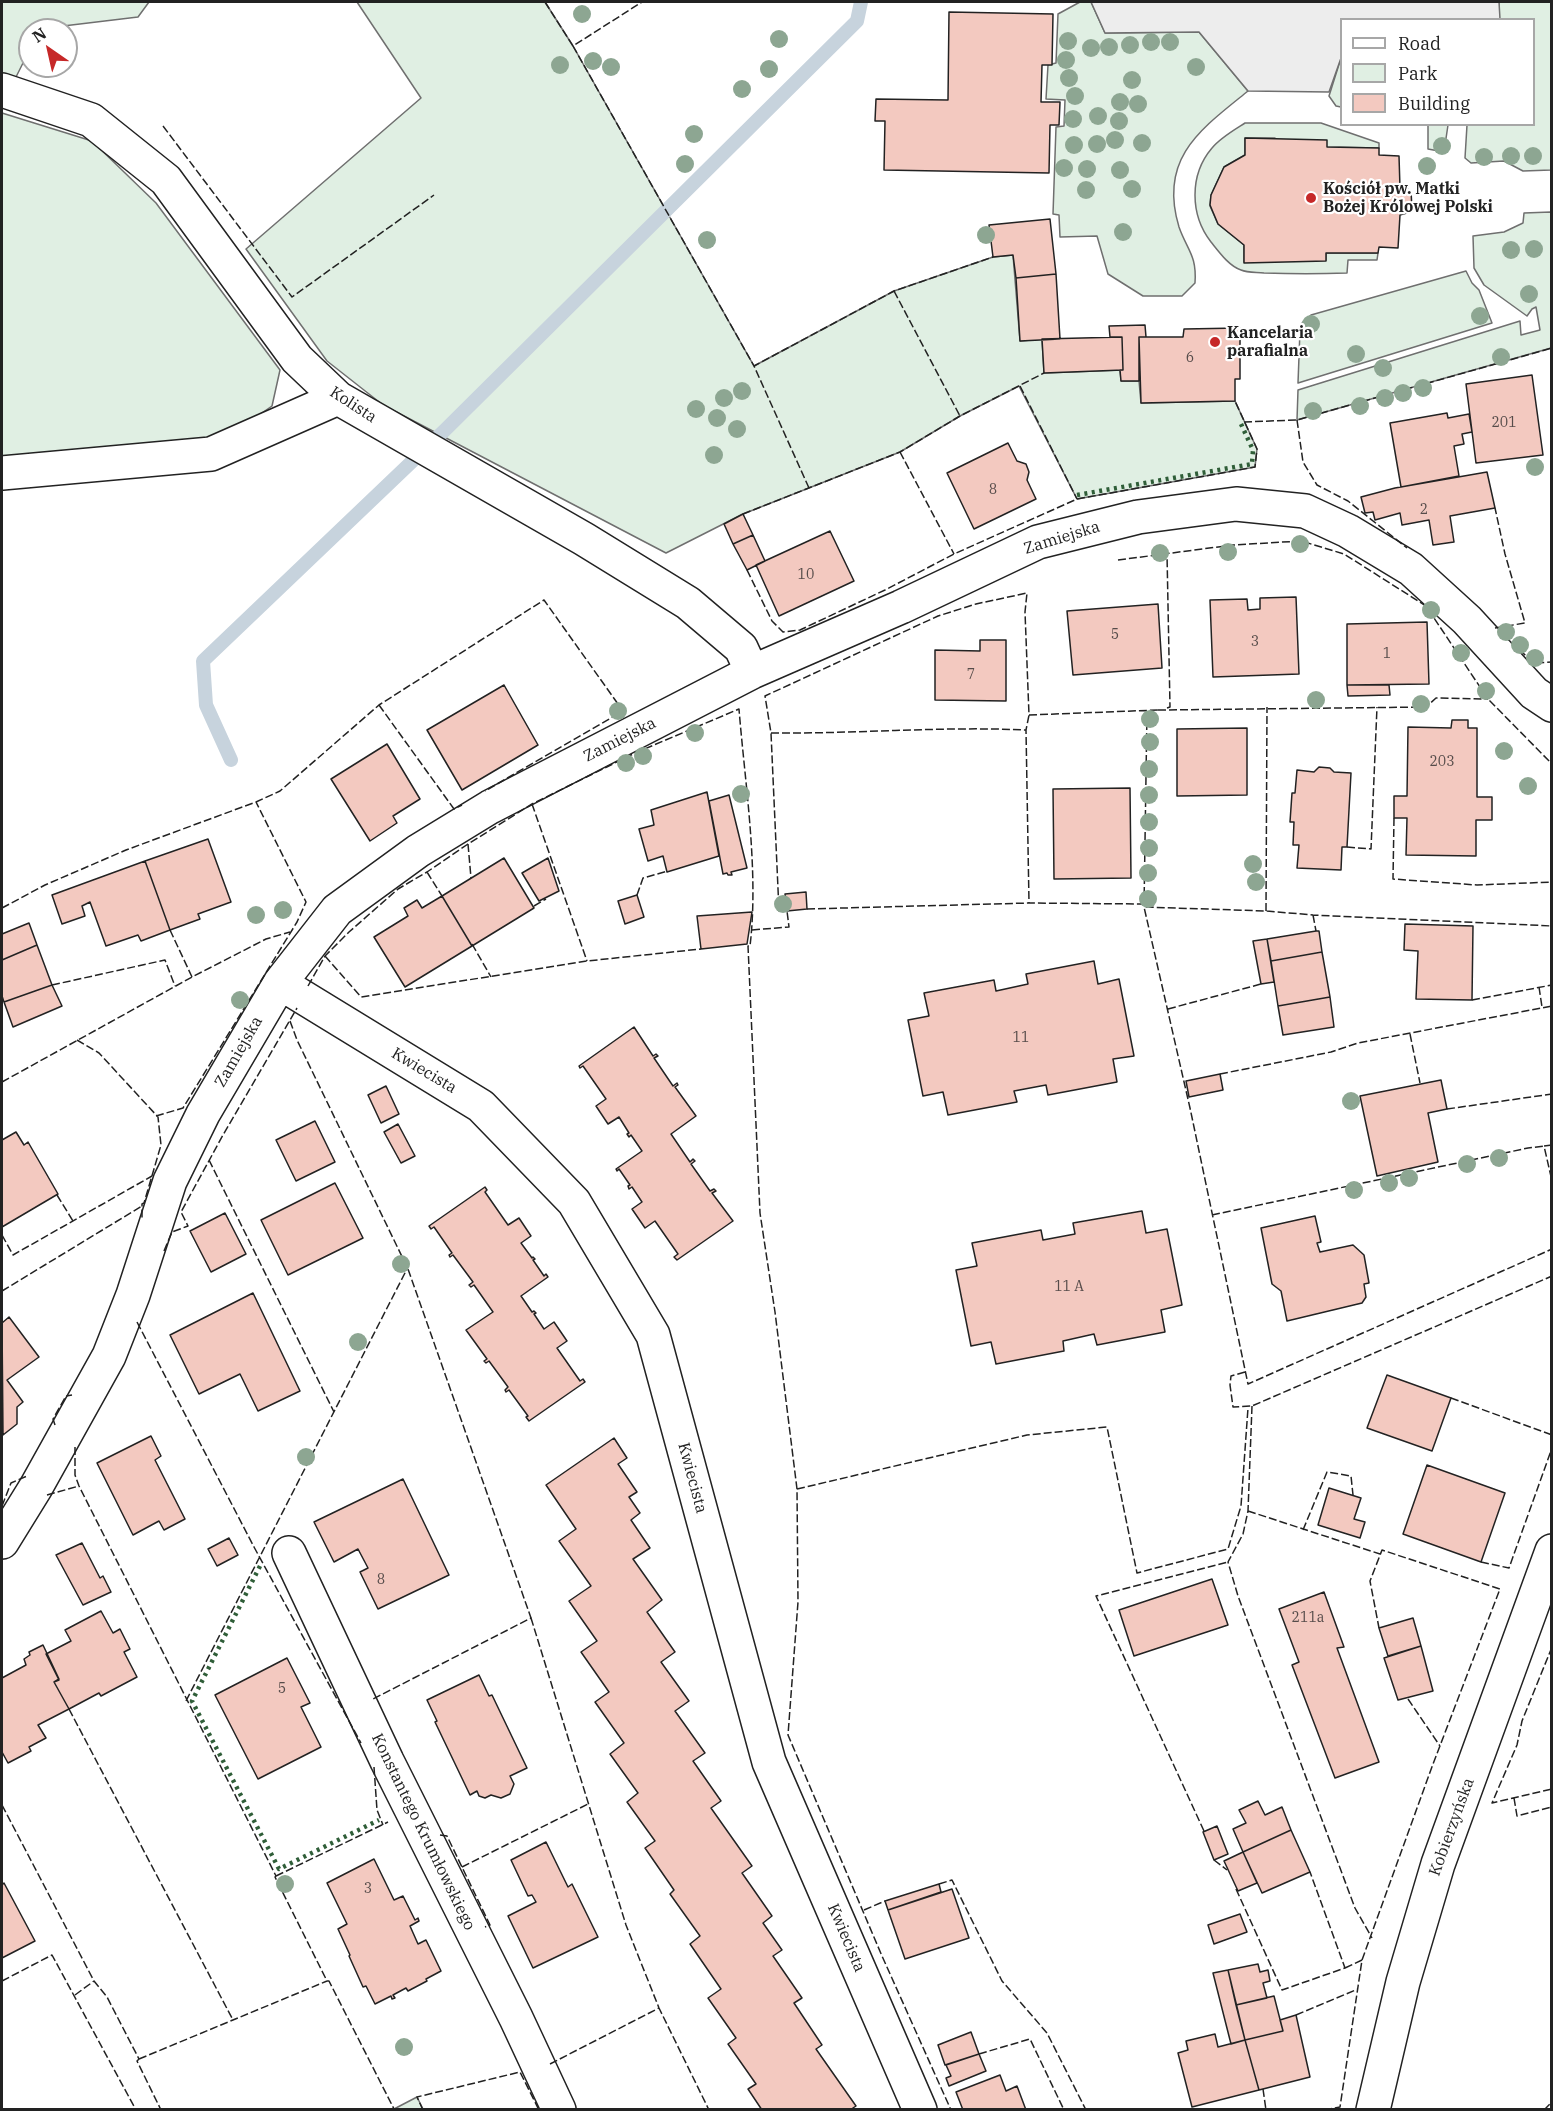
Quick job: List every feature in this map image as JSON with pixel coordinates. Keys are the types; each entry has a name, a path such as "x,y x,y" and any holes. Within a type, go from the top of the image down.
{"street":[{"name":"Kolista","path":"2,90 91,120 166,180 297,360 338,398 584,539 688,603 741,648 752,672"},
{"path":"2,473 211,454 338,398"},
{"name":"Zamiejska","path":"2,1542 36,1487 109,1356 133,1295 170,1181 203,1114 280,983 337,910 418,851 490,807 752,672 901,607 1038,542 1138,516 1236,504 1305,511 1348,531 1411,568 1467,620 1534,693 1551,705"},
{"name":"Kwiecista","path":"280,983 481,1106 574,1202 653,1335 769,1762 920,2109"},
{"name":"Kobierzyńska","path":"1373,2109 1403,1982 1438,1864 1551,1551"},
{"name":"Konstantego Krumłowskiego","path":"289,1553 387,1761 559,2109"}],"green space":[{"path":"2,2 149,2 138,17 78,24 78,18 18,18 18,73 16,77 2,74"},
{"path":"357,2 545,2 573,46 754,366 894,291 993,257 1013,255 1020,341 1042,339 1044,373 1120,370 1121,381 1139,381 1141,403 1235,401 1257,449 1255,467 1077,499 1019,386 960,416 900,452 743,514 666,553 383,405 327,361 246,249 421,98"},
{"path":"1080,2 1091,2 1105,33 1199,32 1248,91 1200,133 1188,147 1179,164 1174,182 1174,203 1179,227 1193,259 1195,273 1195,283 1182,296 1143,296 1108,274 1097,236 1060,237 1059,215 1053,214 1056,127 1064,126 1065,100 1046,99 1048,65 1056,63 1058,14"},
{"path":"1499,2 1551,2 1551,170 1523,171 1504,161 1471,163 1465,158 1467,126 1535,126 1535,18 1499,18"},
{"path":"1340,61 1340,107 1336,106 1329,96"},
{"path":"2,113 92,141 156,203 280,370 272,406 243,426 197,442 2,464"},
{"path":"1245,123 1321,123 1379,143 1379,148 1327,147 1275,140 1275,138 1245,138 1245,155 1224,167 1211,195 1210,206 1218,224 1244,245 1244,262 1326,260 1326,253 1378,253 1377,260 1348,260 1347,273 1295,274 1247,272 1232,265 1224,258 1211,242 1199,220 1196,208 1196,182 1204,159 1212,148"},
{"path":"1428,126 1448,126 1444,152 1428,149"},
{"path":"1551,212 1551,348 1297,420 1298,390 1520,321 1521,335 1540,330 1536,307 1527,316 1484,285 1474,268 1473,236 1504,232 1523,223 1524,213"},
{"path":"1466,271 1472,283 1479,290 1492,323 1298,383 1300,330 1302,323 1311,315"},
{"path":"417,2097 423,2109 394,2109"}],"shaded area":[{"path":"1091,2 1499,2 1500,18 1340,18 1340,61 1329,92 1248,91 1199,32 1105,33"}],"building":[{"path":"949,12 1053,14 1052,65 1042,65 1041,102 1060,102 1059,125 1050,125 1049,173 884,170 885,121 875,121 876,99 948,100"},
{"name":"Kościół pw. Matki Bożej Królowej Polski","path":"1245,138 1327,140 1327,147 1379,148 1379,155 1399,156 1400,188 1411,191 1412,209 1400,215 1398,248 1379,247 1378,253 1326,253 1326,261 1244,263 1244,245 1218,224 1210,205 1211,195 1224,167 1245,155"},
{"path":"1050,219 1056,274 1016,278 1013,255 993,257 989,225"},
{"path":"1056,274 1060,339 1020,341 1016,278"},
{"path":"1145,325 1146,337 1139,337 1139,381 1121,381 1122,337 1110,337 1109,326"},
{"path":"1240,328 1240,379 1235,379 1235,401 1141,403 1139,337 1183,337 1184,329"},
{"path":"1122,337 1123,370 1044,373 1042,339"},
{"path":"1532,375 1543,455 1476,463 1466,384"},
{"path":"1447,413 1448,418 1469,414 1472,432 1462,434 1464,444 1454,446 1459,476 1401,487 1390,423"},
{"path":"1008,443 1017,461 1026,464 1029,472 1027,480 1036,499 974,529 947,473"},
{"path":"1487,472 1495,508 1450,516 1454,542 1433,545 1429,520 1402,525 1400,513 1375,520 1373,512 1365,513 1361,497 1395,488"},
{"path":"743,514 753,535 733,544 724,524"},
{"path":"830,531 854,581 779,616 756,565"},
{"path":"753,535 765,561 747,570 733,544"},
{"path":"1296,597 1299,674 1213,677 1210,600 1247,599 1248,610 1260,609 1260,598"},
{"path":"1158,604 1162,668 1073,675 1067,611"},
{"path":"1427,622 1429,684 1347,685 1347,624"},
{"path":"980,640 1006,640 1006,701 935,700 935,650 980,651"},
{"path":"504,685 538,745 462,790 427,730"},
{"path":"1347,685 1389,685 1390,695 1348,696"},
{"path":"1452,720 1468,720 1468,728 1477,728 1477,797 1492,797 1492,820 1476,820 1476,856 1406,855 1407,818 1394,818 1394,796 1407,796 1408,727 1451,728"},
{"path":"1247,728 1247,795 1177,796 1177,729"},
{"path":"387,744 420,799 393,816 397,823 370,841 331,779"},
{"path":"1319,767 1330,768 1334,772 1351,773 1347,847 1342,847 1341,870 1297,868 1299,845 1293,845 1294,822 1290,822 1292,793 1295,793 1297,770 1314,772"},
{"path":"1130,788 1131,878 1054,879 1053,789"},
{"path":"707,792 719,856 667,872 663,856 648,861 639,829 654,825 651,810"},
{"path":"729,795 747,868 731,872 732,875 723,874 709,801"},
{"path":"208,839 231,902 198,914 200,919 170,930 145,861"},
{"path":"504,858 534,908 472,946 442,896"},
{"path":"548,858 559,891 539,901 522,873"},
{"path":"145,861 170,930 141,941 138,935 106,946 90,902 82,906 85,916 62,924 52,895"},
{"path":"806,892 807,909 787,911 785,894"},
{"path":"637,895 644,917 625,924 618,901"},
{"path":"442,896 472,946 405,987 374,937 408,916 404,908 417,900 422,908"},
{"path":"752,912 747,944 701,949 697,916"},
{"path":"29,923 37,945 2,960 2,934"},
{"path":"1405,924 1473,926 1472,1000 1416,999 1418,951 1404,950"},
{"path":"1319,931 1322,952 1271,961 1267,939"},
{"path":"1267,939 1274,982 1261,984 1253,941"},
{"path":"37,945 52,985 4,1002 2,960"},
{"path":"1322,952 1330,997 1278,1006 1271,961"},
{"path":"1094,961 1098,984 1119,979 1134,1056 1113,1059 1117,1082 1048,1095 1046,1085 1014,1091 1017,1102 948,1115 943,1092 923,1096 908,1020 929,1016 924,993 994,980 996,991 1028,984 1026,974"},
{"path":"52,985 62,1006 13,1027 4,1002"},
{"path":"1330,997 1334,1027 1283,1035 1278,1006"},
{"path":"634,1027 653,1056 656,1054 658,1056 654,1058 673,1086 677,1083 675,1087 696,1116 671,1134 690,1162 693,1159 695,1161 691,1164 710,1191 714,1189 716,1191 712,1193 733,1221 677,1260 674,1257 678,1254 655,1221 645,1228 632,1209 642,1202 632,1187 629,1189 630,1185 619,1169 617,1171 616,1169 642,1151 631,1135 629,1137 619,1117 608,1124 596,1106 606,1099 583,1066 580,1068 579,1066"},
{"path":"1220,1074 1223,1090 1189,1097 1186,1081"},
{"path":"1441,1080 1447,1109 1428,1113 1438,1162 1377,1176 1360,1096"},
{"path":"386,1086 399,1114 381,1123 368,1095"},
{"path":"315,1121 335,1162 296,1181 276,1140"},
{"path":"398,1124 415,1156 401,1163 384,1132"},
{"path":"16,1132 24,1145 28,1142 58,1194 2,1227 2,1140"},
{"path":"335,1183 363,1238 288,1275 261,1220"},
{"path":"485,1187 487,1190 485,1192 508,1225 519,1218 531,1236 521,1243 535,1259 533,1260 544,1276 546,1274 548,1277 521,1296 532,1312 536,1313 534,1314 544,1329 554,1322 567,1341 557,1348 580,1381 583,1379 585,1382 529,1421 526,1417 528,1416 509,1390 506,1392 508,1387 489,1361 486,1363 484,1361 487,1359 466,1330 493,1312 474,1285 471,1287 469,1285 473,1282 453,1255 450,1257 452,1253 434,1227 431,1229 429,1226"},
{"path":"1142,1211 1146,1233 1167,1229 1182,1305 1161,1310 1165,1332 1097,1345 1094,1334 1063,1341 1064,1351 996,1364 991,1342 971,1346 956,1270 977,1266 972,1243 1041,1230 1043,1240 1075,1234 1073,1223"},
{"path":"225,1213 246,1254 211,1272 190,1231"},
{"path":"1315,1216 1321,1242 1317,1243 1320,1252 1353,1245 1364,1255 1369,1283 1364,1284 1366,1297 1362,1303 1287,1321 1281,1291 1272,1284 1261,1228"},
{"path":"253,1293 300,1391 258,1411 240,1374 199,1394 170,1335"},
{"path":"9,1317 39,1357 7,1380 23,1402 17,1407 17,1424 3,1435 2,1323"},
{"path":"1387,1375 1451,1398 1432,1451 1367,1428"},
{"path":"151,1436 161,1456 155,1460 185,1519 164,1530 159,1521 133,1535 97,1463"},
{"path":"614,1438 627,1458 618,1464 637,1492 629,1497 640,1513 631,1520 650,1548 633,1559 662,1600 647,1612 675,1652 661,1662 689,1701 675,1711 705,1753 693,1761 721,1801 711,1808 752,1866 742,1873 772,1916 763,1923 782,1950 773,1956 802,1998 794,2003 822,2045 816,2049 856,2106 850,2110 762,2110 748,2089 756,2084 728,2044 736,2038 708,1998 721,1989 690,1944 700,1936 670,1894 674,1890 645,1848 655,1841 627,1802 638,1793 610,1754 624,1743 595,1702 609,1692 581,1652 597,1641 569,1601 591,1586 559,1541 576,1529 546,1485"},
{"path":"1427,1465 1505,1493 1481,1562 1403,1534"},
{"path":"403,1479 449,1575 378,1609 360,1572 368,1568 358,1549 334,1562 314,1522"},
{"path":"1329,1488 1361,1498 1354,1519 1365,1522 1360,1538 1318,1525"},
{"path":"229,1538 238,1555 217,1566 208,1549"},
{"path":"82,1543 100,1578 103,1576 111,1592 83,1605 56,1555"},
{"path":"1212,1579 1228,1625 1134,1656 1119,1610"},
{"path":"1324,1592 1344,1647 1337,1648 1379,1762 1335,1778 1292,1665 1299,1662 1279,1609"},
{"path":"101,1611 113,1633 120,1629 130,1649 124,1652 137,1677 101,1696 99,1693 69,1709 54,1682 59,1680 46,1654 71,1641 65,1630"},
{"path":"1413,1618 1421,1646 1388,1656 1379,1628"},
{"path":"43,1645 59,1679 54,1682 69,1709 38,1725 46,1738 29,1747 31,1751 8,1763 2,1752 2,1678 26,1665 24,1659 30,1655 29,1652"},
{"path":"1421,1646 1433,1691 1398,1700 1384,1658"},
{"path":"287,1658 310,1703 301,1707 321,1747 258,1779 215,1695"},
{"path":"479,1675 489,1696 492,1695 527,1768 510,1776 514,1784 510,1794 501,1798 491,1795 485,1798 479,1796 477,1791 470,1795 427,1700"},
{"path":"1258,1801 1265,1815 1282,1807 1291,1830 1243,1852 1233,1829 1246,1823 1239,1810"},
{"path":"1217,1826 1228,1854 1214,1860 1203,1832"},
{"path":"1291,1830 1310,1872 1262,1893 1243,1852"},
{"path":"546,1842 568,1887 572,1884 598,1937 533,1968 508,1916 536,1902 532,1895 528,1896 511,1860"},
{"path":"1243,1852 1257,1883 1238,1891 1224,1861"},
{"path":"374,1859 394,1900 403,1896 415,1920 418,1918 419,1921 410,1926 418,1944 426,1940 441,1971 408,1991 406,1988 393,1995 395,1998 392,1999 391,1996 375,2004 366,1986 363,1987 338,1929 347,1924 327,1883"},
{"path":"4,1883 35,1941 2,1958 2,1885"},
{"path":"939,1884 941,1892 888,1910 885,1901"},
{"path":"952,1889 969,1938 905,1959 888,1910"},
{"path":"1240,1914 1247,1932 1214,1944 1208,1925"},
{"path":"1258,1964 1260,1972 1268,1970 1270,1981 1263,1983 1267,1998 1236,2005 1228,1970"},
{"path":"1228,1970 1245,2040 1231,2044 1213,1973"},
{"path":"1274,1996 1283,2031 1245,2040 1236,2005"},
{"path":"1296,2015 1310,2077 1259,2090 1245,2040 1283,2031 1280,2020"},
{"path":"971,2032 979,2054 945,2065 938,2045"},
{"path":"1215,2034 1218,2047 1245,2040 1259,2090 1192,2107 1178,2053 1188,2050 1186,2041"},
{"path":"979,2054 986,2071 949,2086 946,2078 951,2076 946,2065"},
{"path":"1000,2075 1006,2091 1017,2086 1026,2110 963,2110 956,2092"}],"waterway":[{"path":"231,760 206,705 203,661 445,430 857,21 861,2"}],"hedge":[{"path":"1077,495 1252,464 1253,450 1241,424"},
{"path":"260,1566 192,1701 279,1869 379,1820"}],"fence":[{"path":"545,2 573,46 642,2"},
{"path":"573,46 754,366"},
{"path":"163,126 292,297 434,195"},
{"path":"809,488 754,366 894,291 993,257"},
{"path":"894,291 960,416"},
{"path":"1244,422 1297,420 1552,348"},
{"path":"743,514 900,452 960,416 1044,373"},
{"path":"1020,386 1077,499"},
{"path":"747,570 772,621 783,632 800,630 954,554 1077,499 1255,467 1257,449 1235,401"},
{"path":"1297,420 1303,462 1317,485 1348,501 1407,548"},
{"path":"900,452 954,554"},
{"path":"1495,508 1505,554 1525,623 1495,628"},
{"path":"1118,560 1233,545 1301,541 1344,554 1426,606 1488,699 1552,764"},
{"path":"1167,554 1170,707 1167,708"},
{"path":"752,930 789,927 787,911 779,911 771,733 765,696 938,616 976,604 1027,593 1025,612 1029,715 1026,730 1029,903"},
{"path":"2,908 45,885 126,850 280,791 379,705 544,600 623,711 485,791"},
{"path":"1503,635 1534,663 1552,662"},
{"path":"1158,710 1426,707 1436,698 1488,699"},
{"path":"379,705 454,809 462,805"},
{"path":"1266,911 1267,707"},
{"path":"1347,847 1371,849 1377,707"},
{"path":"308,986 325,956 349,932 398,889 468,844 532,804 635,753 739,709 752,858 752,917 750,946 748,946 760,1213 797,1489 798,1602 788,1735 882,1956 951,2110"},
{"path":"1029,715 1158,710"},
{"path":"1147,711 1144,907 1190,1108 1248,1384 1552,1249"},
{"path":"771,733 1026,730"},
{"path":"156,1116 183,1108 297,922 306,902 256,802"},
{"path":"532,804 587,961"},
{"path":"1394,818 1393,879 1477,885 1552,882"},
{"path":"468,844 471,878"},
{"path":"637,895 643,878 668,871"},
{"path":"427,872 442,896"},
{"path":"534,906 546,899"},
{"path":"807,909 1029,903 1143,904 1144,907 1552,926"},
{"path":"1313,915 1316,931"},
{"path":"170,930 192,977"},
{"path":"2,1082 192,977 266,939 290,932"},
{"path":"472,944 491,977"},
{"path":"325,956 361,997 587,961 701,949"},
{"path":"52,985 165,960 175,986"},
{"path":"1168,1009 1261,984"},
{"path":"1472,1000 1552,985"},
{"path":"1539,987 1542,1007"},
{"path":"1220,1074 1331,1052 1358,1043 1552,1006"},
{"path":"164,1251 172,1232 188,1226 181,1212 297,1008"},
{"path":"290,1021 297,1040 408,1269 531,1618 373,1699"},
{"path":"1410,1034 1420,1083"},
{"path":"77,1040 99,1053 158,1117 161,1145 142,1204 142,1220"},
{"path":"1447,1109 1552,1094"},
{"path":"1552,1145 1544,1146 1552,1181"},
{"path":"1212,1215 1544,1146"},
{"path":"209,1160 334,1412"},
{"path":"2,1235 13,1255 152,1176"},
{"path":"57,1195 73,1221"},
{"path":"2,1291 142,1206"},
{"path":"186,1701 407,1269"},
{"path":"1245,1372 1231,1376 1233,1407 1252,1406 1552,1276"},
{"path":"137,1322 254,1547 361,1743"},
{"path":"55,1425 53,1419 66,1396 72,1395"},
{"path":"1451,1398 1552,1435"},
{"path":"1252,1406 1248,1511 1243,1534 1228,1562 1238,1596 1355,1908 1372,1938"},
{"path":"797,1489 1027,1435 1107,1427 1137,1573 1228,1549 1241,1506 1248,1408"},
{"path":"75,1447 75,1475 79,1486 327,1981 394,2109 392,2110"},
{"path":"1481,1562 1509,1568 1552,1448"},
{"path":"1303,1530 1327,1472 1351,1476 1353,1495"},
{"path":"2,1506 11,1483 27,1476"},
{"path":"47,1495 79,1486"},
{"path":"1248,1511 1380,1554"},
{"path":"1324,2110 1340,2107 1362,1960 1500,1589 1382,1550 1370,1581 1379,1628"},
{"path":"1204,1831 1096,1596 1228,1562"},
{"path":"531,1618 626,1925 659,2008"},
{"path":"1552,1647 1522,1721 1517,1745 1492,1803 1552,1789"},
{"path":"1408,1699 1440,1746"},
{"path":"69,1709 233,2020"},
{"path":"374,1767 377,1810 383,1825"},
{"path":"1514,1798 1517,1816 1552,1807"},
{"path":"462,1867 588,1804"},
{"path":"2,1805 94,1981 107,1997 139,2059 137,2061 161,2110"},
{"path":"276,1876 388,1822"},
{"path":"440,1835 447,1836 490,1925 485,1927"},
{"path":"1214,1860 1227,1870"},
{"path":"1236,1889 1282,1990 1345,1968 1310,1872"},
{"path":"939,1884 952,1880 1002,1981 1047,2033 1086,2110"},
{"path":"864,1910 885,1901"},
{"path":"2,1981 52,1955 136,2110"},
{"path":"1345,1968 1362,1960"},
{"path":"75,1995 94,1981"},
{"path":"139,2059 327,1981"},
{"path":"1296,2015 1358,1989"},
{"path":"550,2064 659,2008 709,2110"},
{"path":"979,2054 1030,2039 1064,2110"},
{"path":"423,2110 417,2097 520,2072 539,2110"},
{"path":"1263,2089 1266,2110"},
{"path":"1544,2110 1552,2102"}],"place":[{"name":"Kościół pw. Matki Bożej Królowej Polski","path":"1311,198"},
{"name":"Kancelaria parafialna","path":"1215,342"}]}
